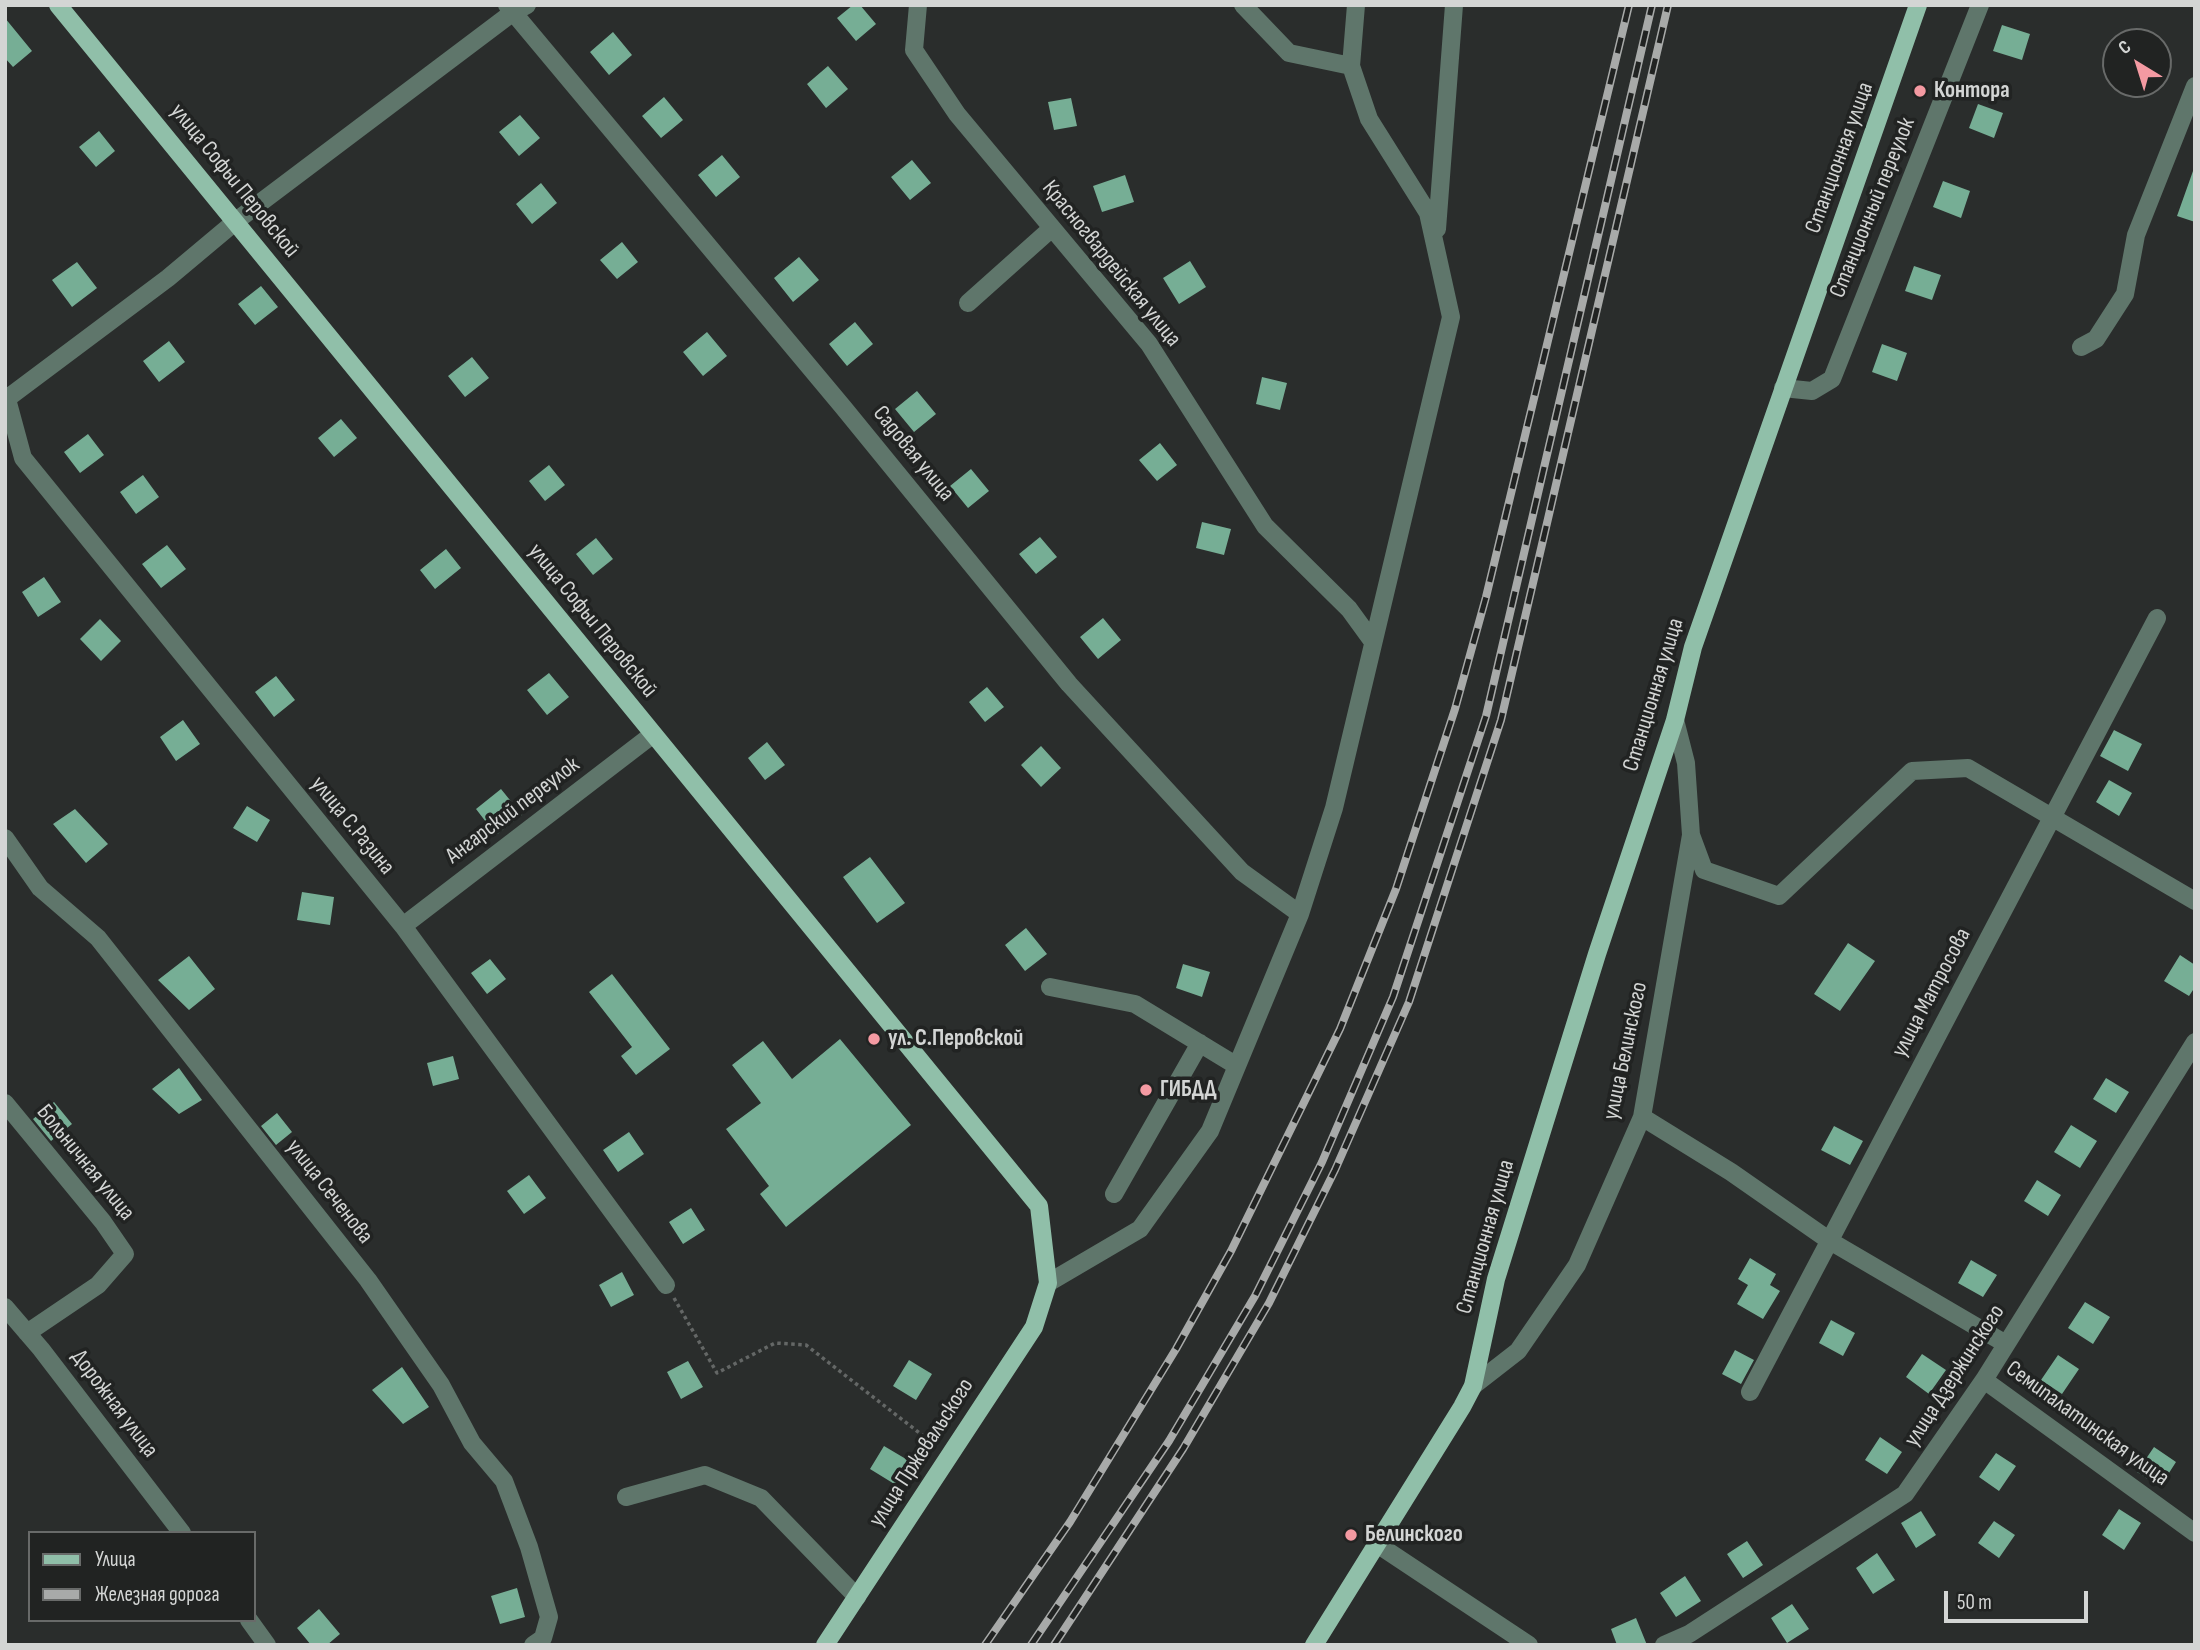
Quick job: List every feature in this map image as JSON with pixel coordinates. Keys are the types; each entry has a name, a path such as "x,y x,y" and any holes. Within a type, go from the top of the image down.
{"main road":[{"name":"улица Софьи Перовской","path":"58,5 1039,1206 1048,1283"},
{"name":"Станционная улица","path":"1377,1544 1473,1386 1496,1279 1593,967 1675,720 1693,647 1891,90 1918,5"},
{"name":"улица Пржевальского","path":"825,1645 1034,1327 1048,1283"},
{"path":"1314,1645 1377,1544"}],"street":[{"name":"Красногвардейская улица","path":"918,5 914,50 957,114 1149,344 1265,526 1349,609 1373,642"},
{"path":"1243,5 1289,53 1351,66"},
{"path":"1048,1283 1140,1228 1210,1130 1300,914 1334,808 1451,317 1428,213 1369,119 1351,66 1356,5"},
{"path":"1435,246 1454,5"},
{"name":"Станционный переулок","path":"1783,388 1812,391 1832,379 1980,5"},
{"path":"6,400 168,278 236,221 515,8"},
{"name":"Садовая улица","path":"515,8 1069,684 1242,872 1300,914"},
{"path":"2081,347 2095,339 2125,294 2136,235 2195,86"},
{"path":"968,303 1052,228"},
{"name":"улица С.Разина","path":"6,400 23,458 402,926 666,1284"},
{"name":"улица Матросова","path":"1750,1392 2157,618"},
{"name":"улица Белинского","path":"1473,1386 1518,1351 1577,1265 1643,1117 1691,835 1686,763 1675,720"},
{"name":"Ангарский переулок","path":"402,926 652,735"},
{"path":"1691,835 1704,870 1779,896 1912,771 1968,768 2195,901"},
{"name":"улица Сеченова","path":"5,838 40,888 98,938 368,1280 441,1385 472,1443 504,1481 529,1547 549,1617 543,1638 534,1645"},
{"path":"1050,987 1135,1004 1237,1066"},
{"name":"улица Дзержинского","path":"1664,1645 1689,1634 1905,1494 1984,1380 2195,1042"},
{"path":"1114,1194 1200,1043"},
{"name":"Больничная улица","path":"5,1103 103,1222 125,1254 98,1285 27,1333"},
{"path":"1643,1117 1731,1171 1830,1241 2006,1344"},
{"name":"Дорожная улица","path":"5,1307 180,1531"},
{"name":"Семипалатинская улица","path":"1984,1380 2195,1533"},
{"path":"626,1497 705,1475 761,1498 857,1597"},
{"path":"1377,1544 1529,1645"},
{"path":"250,1622 267,1645"}],"path":[{"path":"666,1284 717,1373 775,1343 806,1345 949,1456"}],"building":[{"path":"853,5 860,5 876,24 856,41 837,18"},
{"path":"5,18 32,51 13,67 5,58"},
{"path":"2002,25 2030,34 2022,60 1993,51"},
{"path":"613,32 632,55 609,75 590,52"},
{"path":"828,66 848,89 826,108 807,84"},
{"path":"664,97 683,120 661,138 642,116"},
{"path":"1071,98 1077,126 1054,130 1048,102"},
{"path":"1978,104 2003,113 1994,138 1969,128"},
{"path":"520,115 540,138 519,156 499,132"},
{"path":"99,131 115,151 96,167 79,147"},
{"path":"722,155 740,177 716,197 698,175"},
{"path":"912,160 931,183 910,200 891,177"},
{"path":"2193,171 2195,172 2195,222 2177,216"},
{"path":"1125,175 1134,202 1102,212 1093,186"},
{"path":"1943,181 1970,191 1961,218 1933,207"},
{"path":"541,183 557,203 532,224 516,204"},
{"path":"622,242 638,262 617,279 600,260"},
{"path":"799,257 819,280 793,302 774,278"},
{"path":"1190,261 1206,287 1179,304 1163,278"},
{"path":"77,262 97,288 72,307 52,280"},
{"path":"1914,266 1941,275 1932,300 1905,291"},
{"path":"261,286 278,307 255,325 238,304"},
{"path":"855,322 873,344 847,366 829,344"},
{"path":"707,332 727,356 703,376 683,352"},
{"path":"169,341 185,362 159,382 143,361"},
{"path":"1882,344 1907,353 1897,381 1872,372"},
{"path":"472,357 489,378 465,397 448,376"},
{"path":"1262,377 1287,383 1280,410 1256,404"},
{"path":"917,391 936,414 914,432 895,409"},
{"path":"341,419 357,438 334,457 318,438"},
{"path":"88,434 104,455 80,473 64,452"},
{"path":"1160,443 1177,465 1157,481 1139,460"},
{"path":"549,465 565,485 545,501 529,481"},
{"path":"971,469 989,491 968,508 950,486"},
{"path":"143,475 159,497 136,514 120,492"},
{"path":"1202,522 1231,529 1224,555 1196,548"},
{"path":"1040,537 1057,557 1036,574 1019,554"},
{"path":"596,538 613,559 593,575 576,554"},
{"path":"167,545 186,569 161,588 142,564"},
{"path":"446,549 461,568 435,589 420,570"},
{"path":"44,577 61,602 38,617 22,592"},
{"path":"1103,618 1121,640 1098,659 1080,637"},
{"path":"100,619 121,641 101,661 80,639"},
{"path":"549,673 569,697 547,715 527,690"},
{"path":"276,676 295,700 274,717 255,692"},
{"path":"987,687 1004,707 985,722 969,702"},
{"path":"183,720 200,744 176,761 160,737"},
{"path":"2114,730 2142,744 2128,771 2100,756"},
{"path":"767,742 785,765 765,780 748,758"},
{"path":"1041,746 1061,768 1041,787 1021,765"},
{"path":"2109,780 2132,793 2119,816 2096,802"},
{"path":"501,789 522,815 496,835 476,809"},
{"path":"247,806 270,820 257,842 233,828"},
{"path":"75,809 108,844 86,863 53,824"},
{"path":"870,857 905,903 877,923 843,877"},
{"path":"302,892 334,897 330,925 297,920"},
{"path":"1026,928 1047,954 1025,971 1005,945"},
{"path":"1848,943 1875,961 1840,1011 1814,994"},
{"path":"2180,955 2195,965 2195,987 2189,996 2164,981"},
{"path":"189,956 215,989 189,1010 158,980"},
{"path":"490,959 506,979 487,994 471,973"},
{"path":"1183,964 1210,972 1202,997 1176,988"},
{"path":"612,974 670,1049 636,1075 621,1056 632,1047 589,992"},
{"path":"840,1039 911,1125 786,1227 760,1194 769,1186 726,1129 761,1103 732,1065 763,1041 792,1079"},
{"path":"453,1056 459,1079 433,1086 427,1063"},
{"path":"179,1068 202,1100 179,1114 152,1089"},
{"path":"2106,1078 2129,1092 2116,1113 2093,1099"},
{"path":"54,1102 72,1124 51,1141 33,1119"},
{"path":"277,1113 292,1132 276,1145 261,1126"},
{"path":"2071,1125 2097,1141 2080,1168 2054,1152"},
{"path":"1834,1126 1863,1141 1850,1165 1821,1150"},
{"path":"629,1132 644,1154 618,1172 603,1150"},
{"path":"529,1175 546,1198 524,1214 507,1191"},
{"path":"2037,1180 2061,1195 2048,1216 2024,1201"},
{"path":"691,1208 705,1230 683,1244 669,1222"},
{"path":"1750,1258 1776,1274 1770,1285 1780,1291 1763,1319 1737,1304 1748,1285 1738,1279"},
{"path":"1971,1260 1997,1275 1983,1297 1958,1283"},
{"path":"622,1272 634,1295 611,1307 599,1285"},
{"path":"2085,1302 2110,1317 2093,1344 2068,1328"},
{"path":"1831,1320 1855,1333 1843,1356 1819,1343"},
{"path":"1735,1350 1754,1360 1741,1384 1722,1374"},
{"path":"1922,1354 1946,1370 1929,1394 1906,1377"},
{"path":"2058,1355 2079,1369 2062,1394 2041,1380"},
{"path":"909,1360 932,1374 916,1400 893,1386"},
{"path":"688,1361 703,1387 681,1399 667,1372"},
{"path":"402,1367 429,1407 403,1424 372,1390"},
{"path":"1880,1437 1902,1452 1887,1474 1865,1460"},
{"path":"884,1446 911,1462 896,1485 870,1469"},
{"path":"2154,1447 2176,1462 2160,1487 2137,1472"},
{"path":"1996,1453 2016,1466 1999,1491 1979,1477"},
{"path":"2119,1509 2141,1523 2124,1550 2102,1535"},
{"path":"1921,1511 1936,1535 1916,1548 1901,1523"},
{"path":"1994,1521 2015,1535 1999,1558 1978,1543"},
{"path":"1747,1541 1763,1565 1743,1578 1727,1554"},
{"path":"1877,1553 1895,1580 1873,1594 1856,1568"},
{"path":"1685,1576 1701,1601 1676,1617 1660,1593"},
{"path":"517,1588 525,1617 500,1624 491,1596"},
{"path":"1792,1604 1809,1629 1787,1643 1771,1618"},
{"path":"319,1609 340,1634 327,1645 311,1645 297,1628"},
{"path":"1636,1618 1647,1645 1617,1645 1611,1629"}],"railway":[{"path":"985,1645 1070,1522 1176,1349 1231,1251 1340,1029 1396,889 1455,709 1486,597 1629,5"},
{"path":"1031,1645 1169,1441 1255,1296 1322,1162 1393,997 1486,716 1652,5"},
{"path":"1054,1645 1183,1449 1269,1303 1335,1170 1409,1002 1501,720 1668,5"}],"place":[{"name":"Контора","path":"1920,91"},
{"name":"ул. С.Перовской","path":"874,1039"},
{"name":"ГИБДД","path":"1146,1090"},
{"name":"Белинского","path":"1351,1535"}]}
